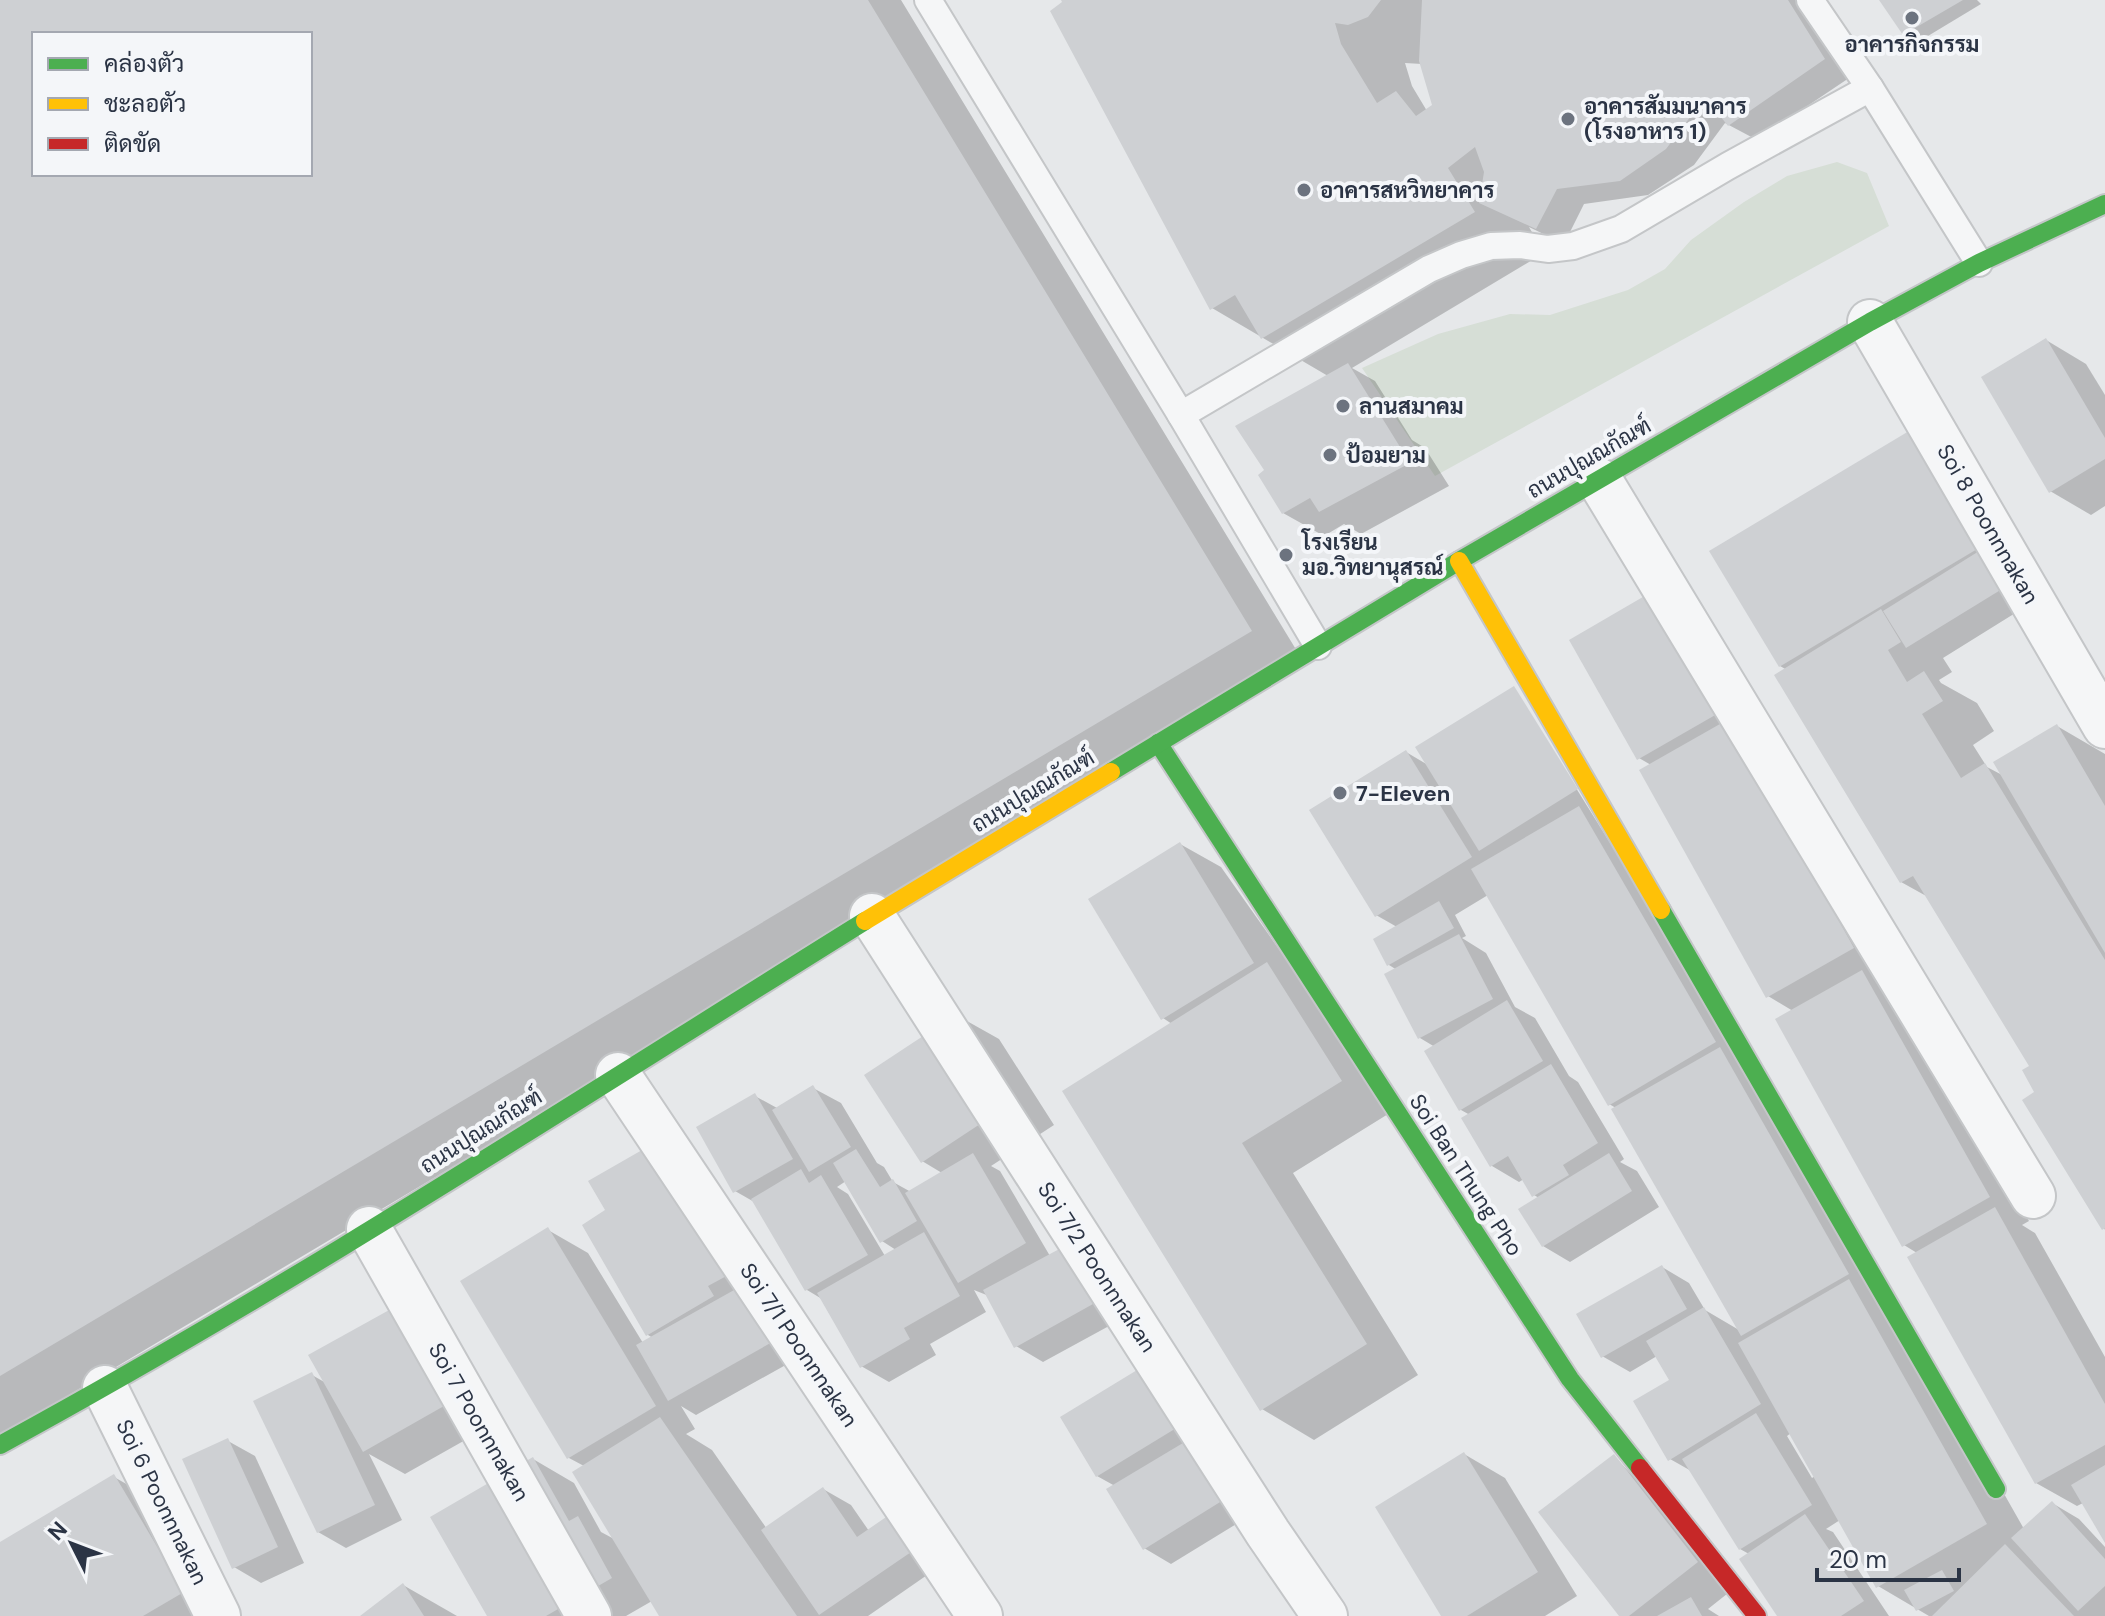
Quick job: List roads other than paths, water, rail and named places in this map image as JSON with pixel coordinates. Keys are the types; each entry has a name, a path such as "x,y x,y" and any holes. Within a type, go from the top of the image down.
{"street":[{"name":"ถนนปุณณกัณฑ์","path":"0,1445 105,1388 369,1229 872,916 1459,561 1870,322 1979,263 2105,204"},
{"name":"Soi 8 Poonnnakan","path":"1870,322 2105,726"},
{"path":"1600,481 2033,1196"},
{"path":"1459,561 1996,1489"},
{"name":"Soi Ban Thung Pho","path":"1158,743 1570,1379 1757,1616"},
{"name":"Soi 7/2 Poonnnakan","path":"872,916 1268,1533 1325,1616"},
{"name":"Soi 7/1 Poonnnakan","path":"618,1075 980,1616"},
{"name":"Soi 7 Poonnnakan","path":"369,1229 589,1616"},
{"name":"Soi 6 Poonnnakan","path":"105,1388 218,1616"}],"lane":[{"path":"928,0 1318,646"},
{"path":"1810,0 1870,88 1979,263"},
{"path":"1181,415 1429,269 1491,246 1520,245 1548,249 1573,246 1621,229 1870,88"}],"place":[{"name":"อาคารกิจกรรม","path":"1912,18"},
{"name":"อาคารสัมมนาคาร (โรงอาหาร 1)","path":"1568,119"},
{"name":"อาคารสหวิทยาคาร","path":"1304,190"},
{"name":"ลานสมาคม","path":"1343,406"},
{"name":"ป้อมยาม","path":"1330,455"},
{"name":"โรงเรียน มอ.วิทยานุสรณ์","path":"1286,555"},
{"name":"7-Eleven","path":"1340,793"}]}
